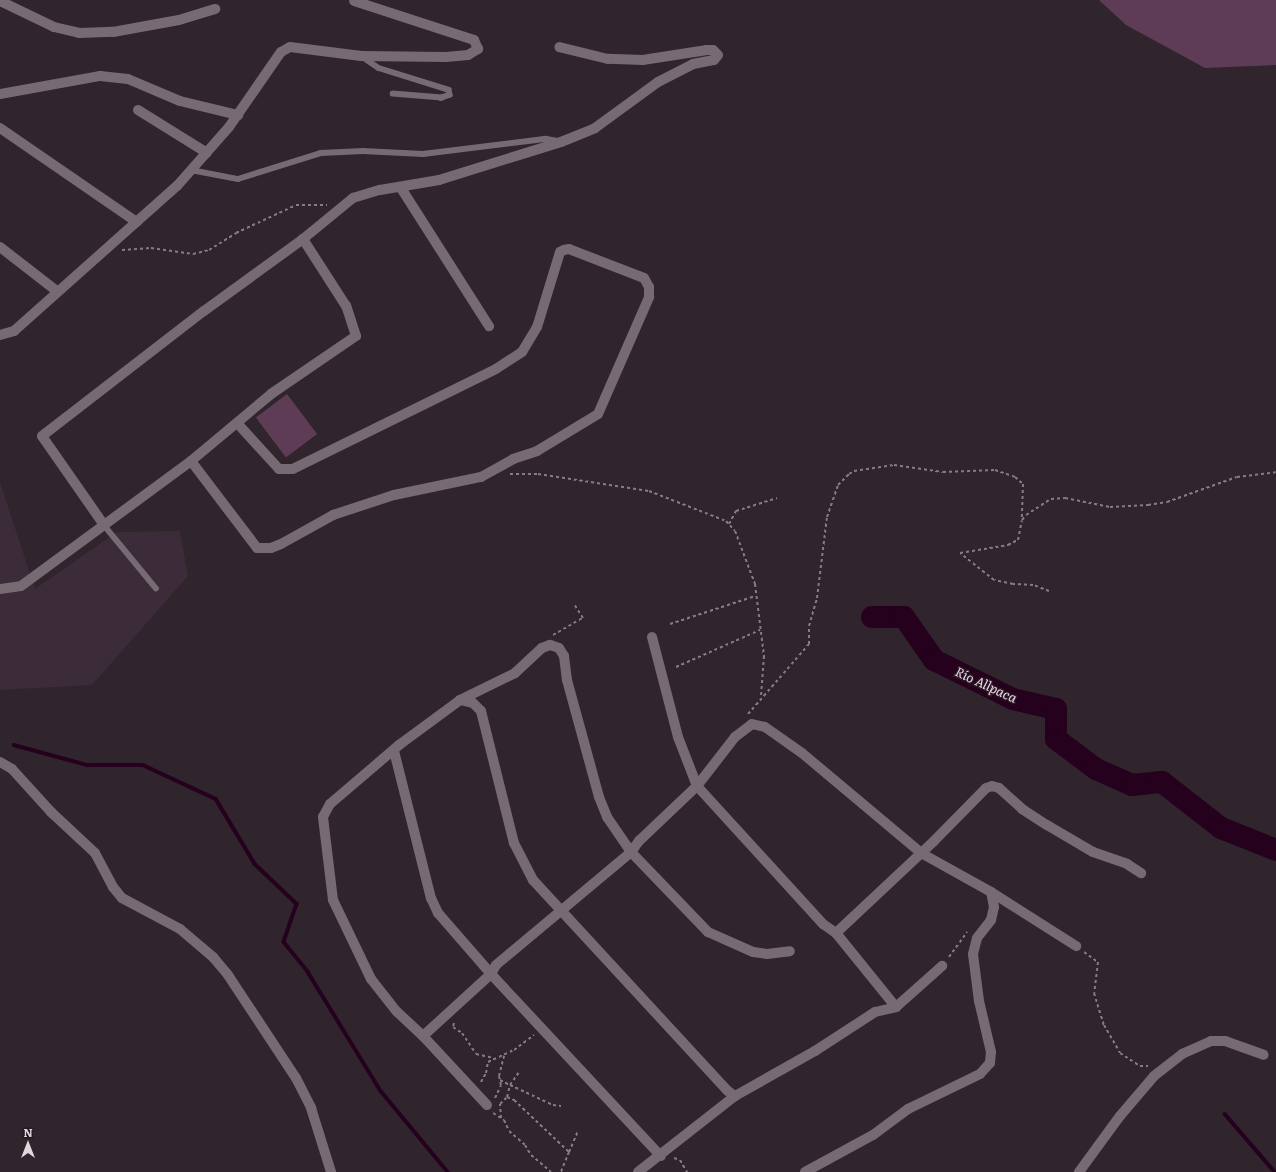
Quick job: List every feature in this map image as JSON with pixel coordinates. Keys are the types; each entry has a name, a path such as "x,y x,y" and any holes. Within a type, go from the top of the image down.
{"street":[{"path":"0,335 14,330 177,186 207,153 238,115 281,52 290,47 361,56 446,57 468,55 478,49 474,40 354,0"},
{"path":"2,5 54,27 79,33 113,32 179,20 215,9"},
{"path":"104,525 42,436 204,311 303,239 336,210 353,198 380,190 401,188 439,180 561,142 595,128 658,82 693,64 714,60 718,55 713,50 707,50 643,60 608,59 559,47"},
{"path":"0,94 100,76 128,79 180,101 238,115"},
{"path":"138,110 207,153"},
{"path":"0,128 137,222"},
{"path":"401,188 489,326"},
{"path":"0,589 21,586 191,461 271,394 356,336 346,306 303,239"},
{"path":"0,247 58,292"},
{"path":"191,461 257,548 271,548 333,515 394,494 481,477 513,460 538,451 598,414 649,297 649,287 644,278 569,249 564,250 560,252 537,327 522,352 496,369 293,469 279,469 237,423"},
{"path":"652,637 678,737 697,786 823,924 836,933 896,1007"},
{"path":"487,1105 423,1036 396,1012 371,979 349,937 333,900 323,817 330,804 394,751 460,700 515,673 542,648 550,645 559,648 564,656 567,680 599,798 607,817 631,852 708,932 753,952 767,954 790,951"},
{"path":"460,700 473,703 480,711 514,843 533,880 560,911 728,1091 735,1096"},
{"path":"423,1036 491,974 496,965 631,852 638,841 697,786 745,727 752,724 765,727 802,753 921,853 991,892 1076,946"},
{"path":"394,751 431,898 438,913 491,974 661,1156"},
{"path":"0,762 12,769 51,812 95,853 113,887 122,898 180,929 213,956 228,975 296,1078 308,1102 331,1172"},
{"path":"836,933 921,853 986,788 992,786 999,788 1022,809 1093,852 1127,864 1141,873"},
{"path":"805,1172 873,1136 908,1109 980,1074 990,1062 991,1052 979,1001 973,954 977,938 991,920 994,907 991,892"},
{"path":"638,1172 661,1156 735,1096 815,1051 875,1012 896,1007 942,966"},
{"path":"1079,1172 1120,1116 1158,1071 1182,1054 1211,1041 1243,1046 1264,1055"}],"lane":[{"path":"361,56 379,68 449,90 450,95 442,98 393,94"},
{"path":"191,170 238,179 321,153 423,154 546,139 561,142"},
{"path":"104,525 156,588"}],"path":[{"path":"105,251 151,248 194,254 210,250 236,233 296,205 328,205 336,210"},
{"path":"761,696 809,644 808,626 817,598 817,578 826,518 838,485 854,471 894,465 943,472 995,470 1015,477 1023,484 1022,520 1018,540 1008,545 960,552 994,580 1013,584 1033,585 1049,591"},
{"path":"1022,520 1051,499 1065,498 1110,507 1148,505 1167,502 1237,478 1276,472"},
{"path":"506,474 538,474 649,491 718,517 729,524 735,531 741,552 752,576 764,668 761,696 757,706 742,721 745,727"},
{"path":"729,524 736,511 777,498"},
{"path":"670,624 755,596"},
{"path":"542,648 556,632 583,618 574,604"},
{"path":"676,667 760,630"},
{"path":"1076,946 1098,962 1094,993 1102,1021 1120,1053 1140,1066 1151,1066 1158,1071"},
{"path":"457,1006 461,1011 454,1027 462,1033 476,1054 496,1058"},
{"path":"472,1089 485,1076 488,1062 504,1056 529,1041 541,1028"},
{"path":"504,1056 500,1062 500,1088 495,1098 487,1105 500,1118 509,1131 552,1172"},
{"path":"500,1118 500,1104 507,1096 510,1085 520,1072"},
{"path":"500,1080 553,1105 561,1106"},
{"path":"507,1096 514,1100 568,1152"},
{"path":"561,1172 578,1131"},
{"path":"661,1156 680,1160 687,1172"}],"shaded area":[{"path":"1099,0 1276,0 1276,65 1205,68 1126,25"},
{"path":"287,394 317,434 286,457 256,417"},
{"path":"0,482 35,589 117,532 180,531 188,576 92,685 0,690"}],"waterway":[{"name":"Río Allpaca","path":"872,617 904,617 934,660 1013,699 1056,709 1056,739 1096,769 1132,785 1162,782 1221,828 1276,850"},
{"path":"14,745 87,765 143,765 216,799 255,864 297,904 284,942 308,972 381,1091 448,1172"},
{"path":"1225,1114 1275,1172"}]}
